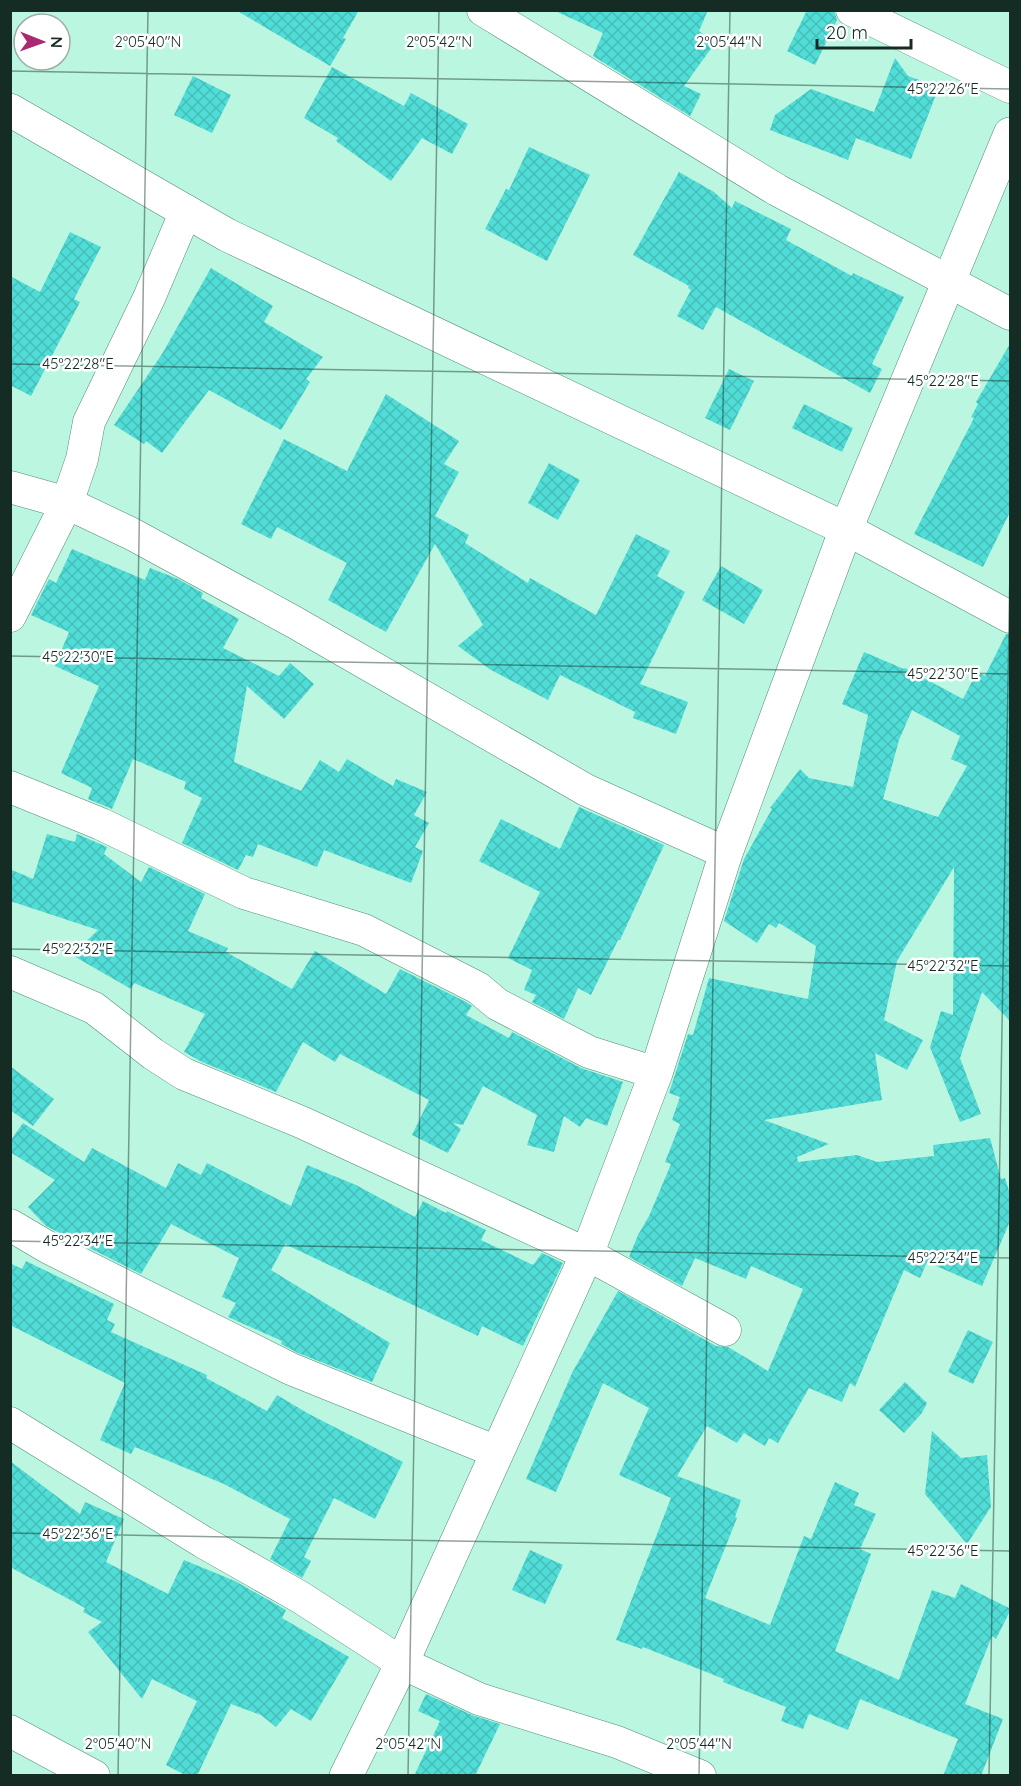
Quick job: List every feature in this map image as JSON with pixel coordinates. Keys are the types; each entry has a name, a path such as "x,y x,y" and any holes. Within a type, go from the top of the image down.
{"street":[{"path":"483,10 777,190 1011,314"},
{"path":"852,10 1011,87"},
{"path":"10,110 227,235 846,529 1011,617"},
{"path":"346,1776 402,1663 587,1254 656,1073 726,853 846,529 1011,134"},
{"path":"10,616 67,503 82,459 89,422 149,298 186,211"},
{"path":"10,487 67,503 132,534 294,622 586,790 726,853"},
{"path":"10,788 101,824 244,893 364,930 478,988 498,1004 589,1052 656,1073"},
{"path":"10,972 94,1008 153,1054 184,1074 301,1122 587,1254 725,1330"},
{"path":"10,1224 49,1248 291,1369 497,1452"},
{"path":"10,1423 203,1542 300,1597 402,1663 478,1700 618,1742 700,1776"},
{"path":"10,1731 94,1776"}],"building":[{"path":"236,10 359,10 330,66"},
{"path":"553,10 708,10 699,31 715,43 684,86 701,94 690,116 593,56 603,33"},
{"path":"807,10 834,10 837,20 815,65 787,51"},
{"path":"895,58 908,76 939,87 911,159 856,138 848,160 770,130 775,115 811,89 874,112"},
{"path":"332,67 404,106 411,93 468,124 452,154 422,138 391,181 336,141 338,138 304,118"},
{"path":"193,76 231,95 212,133 174,115"},
{"path":"529,147 590,175 547,261 485,229 506,189 509,190"},
{"path":"679,172 714,192 732,208 735,201 791,229 786,240 852,276 853,273 904,297 872,364 882,369 870,393 716,307 703,330 677,316 691,290 689,286 633,255"},
{"path":"70,232 101,247 74,299 80,302 31,396 10,385 10,276 40,292"},
{"path":"211,268 273,306 264,322 323,357 306,379 310,382 281,430 209,390 162,453 146,441 144,444 114,425 162,354"},
{"path":"1011,342 1011,510 983,567 914,534 974,418 971,417 978,404 976,402"},
{"path":"729,369 754,381 730,430 705,418"},
{"path":"386,394 459,441 444,464 459,472 435,516 469,535 465,543 528,583 530,578 596,615 636,534 670,551 657,576 685,592 640,684 688,702 676,734 633,718 635,712 560,675 548,700 491,670 458,646 483,625 435,544 386,632 328,600 347,563 277,527 271,539 241,524 284,439 347,471"},
{"path":"804,404 853,428 842,452 792,428"},
{"path":"549,463 580,480 558,520 528,503"},
{"path":"72,549 145,580 150,568 178,579 203,593 201,598 239,619 223,648 279,676 290,663 314,684 284,719 247,686 234,762 301,791 320,760 339,772 347,759 393,786 396,779 427,792 414,815 429,823 415,847 423,851 411,883 324,850 317,867 258,844 253,857 246,855 238,870 182,843 202,798 184,789 186,782 133,759 112,809 88,799 92,788 61,773 99,686 55,666 69,632 31,615 49,579 56,583"},
{"path":"721,566 763,590 744,624 702,600"},
{"path":"1006,634 1011,635 1011,1022 982,992 960,1058 981,1114 960,1122 930,1047 941,1011 953,1015 954,867 897,961 884,1020 923,1040 907,1070 875,1053 882,1100 764,1120 829,1144 797,1157 798,1162 857,1155 877,1162 934,1156 933,1145 990,1138 1001,1179 1005,1178 1011,1197 1011,1219 982,1286 927,1262 920,1278 904,1270 855,1387 850,1383 842,1402 809,1388 778,1443 769,1438 765,1446 744,1433 737,1443 707,1426 677,1476 741,1500 735,1517 737,1518 705,1598 770,1625 804,1536 811,1539 835,1482 859,1493 854,1505 876,1514 860,1549 871,1554 835,1651 899,1680 932,1590 955,1598 961,1584 1011,1609 996,1639 992,1636 965,1704 1003,1719 981,1776 943,1776 958,1739 860,1699 848,1730 809,1714 803,1729 781,1721 786,1707 723,1682 724,1679 643,1647 642,1649 616,1640 671,1498 619,1475 649,1408 603,1383 556,1492 526,1479 572,1373 618,1291 716,1346 728,1347 768,1371 803,1289 751,1266 746,1279 695,1258 682,1286 629,1257 671,1164 665,1162 680,1124 672,1120 680,1097 669,1093 688,1034 693,1035 709,978 808,999 816,946 779,923 776,928 769,924 757,943 724,921 744,859 772,809 770,808 800,769 809,778 853,787 868,715 842,704 864,652 905,668 963,699 977,672 985,676","holes":["912,710 960,736 951,759 967,766 938,817 883,799 899,740"]},
{"path":"579,807 664,845 620,940 591,995 578,988 564,1019 532,1002 536,995 524,990 532,970 508,958 540,892 479,861 501,819 560,849"},
{"path":"47,834 75,842 77,834 107,847 104,854 141,882 149,867 205,894 188,931 228,948 226,952 292,989 315,951 386,994 400,969 468,1003 472,1006 466,1015 509,1038 512,1032 581,1068 623,1082 607,1126 586,1118 580,1127 564,1116 554,1152 527,1145 537,1115 483,1086 463,1125 453,1123 461,1129 448,1153 412,1135 429,1100 340,1054 335,1062 303,1042 276,1092 202,1062 184,1052 205,1014 134,983 131,989 72,955 98,930 10,901 10,869 33,879"},
{"path":"10,1066 54,1099 33,1126 10,1110"},
{"path":"23,1123 84,1162 92,1148 166,1188 178,1163 201,1175 207,1163 291,1206 307,1165 356,1185 415,1217 423,1201 446,1213 447,1211 486,1230 481,1240 533,1265 542,1253 563,1263 523,1346 482,1326 478,1336 285,1244 271,1270 390,1343 372,1382 298,1353 281,1344 282,1341 228,1317 236,1303 222,1297 239,1258 171,1224 141,1274 46,1226 28,1207 55,1180 10,1152 10,1141"},
{"path":"26,1261 114,1304 107,1320 115,1324 111,1332 207,1375 206,1378 267,1411 277,1395 403,1462 375,1519 334,1498 304,1557 311,1561 302,1578 270,1559 290,1519 224,1484 135,1447 131,1454 100,1440 125,1383 10,1325 10,1263 22,1269"},
{"path":"968,1330 993,1342 973,1384 948,1372"},
{"path":"905,1382 927,1403 922,1413 904,1433 879,1410"},
{"path":"932,1431 961,1458 987,1455 991,1507 967,1544 925,1494"},
{"path":"10,1461 80,1514 85,1502 124,1519 106,1562 168,1594 184,1560 235,1581 286,1610 282,1618 349,1657 311,1721 291,1709 276,1727 261,1715 231,1704 197,1776 187,1776 166,1765 197,1701 152,1679 142,1699 88,1632 102,1622 83,1612 85,1608 10,1567"},
{"path":"530,1550 563,1565 545,1604 512,1590"},
{"path":"426,1694 472,1715 500,1724 475,1776 414,1776 440,1721 418,1711"}]}
